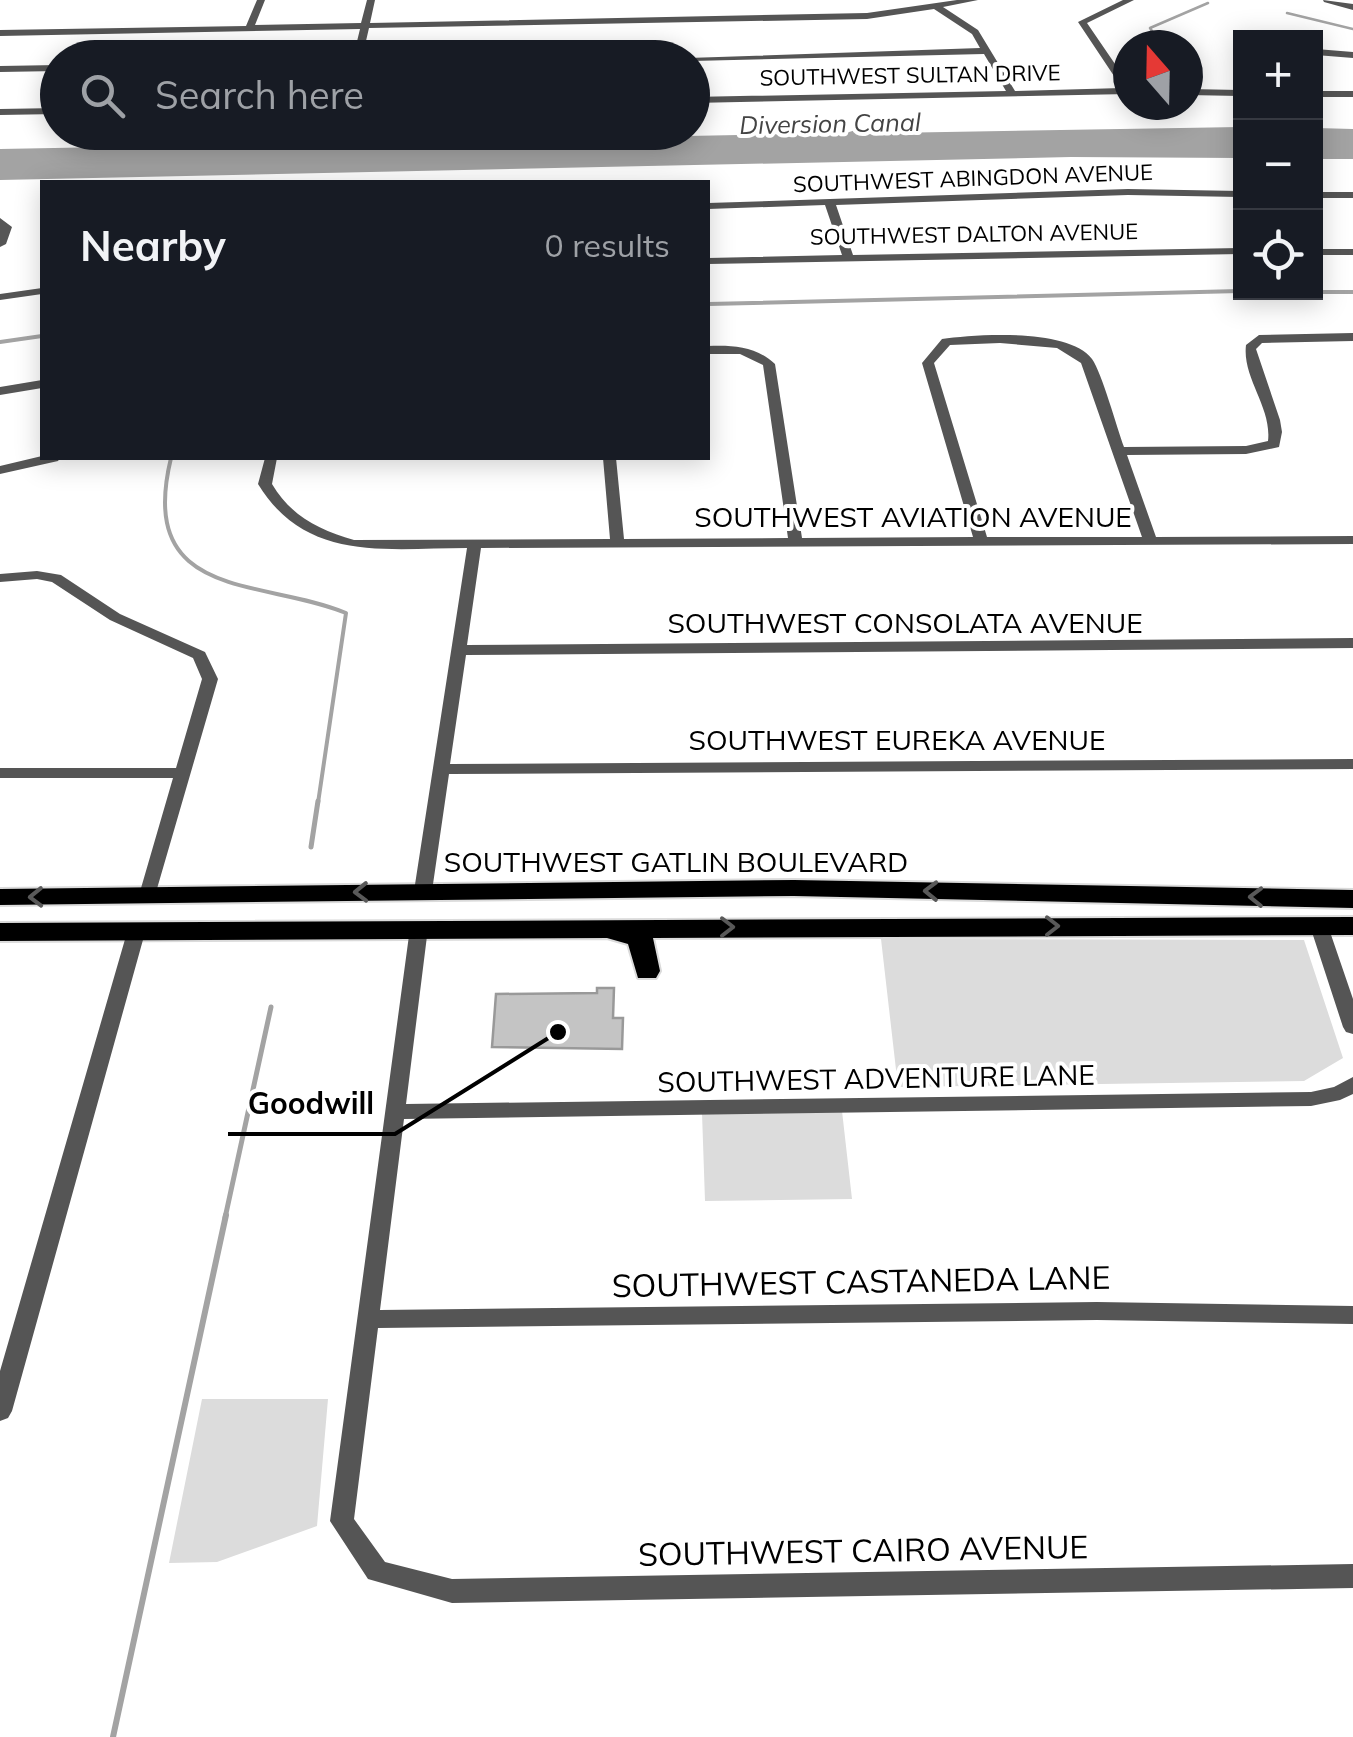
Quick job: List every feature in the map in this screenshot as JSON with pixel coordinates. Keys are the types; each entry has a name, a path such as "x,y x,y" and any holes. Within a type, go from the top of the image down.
{"main road":[{"name":"SOUTHWEST GATLIN BOULEVARD","path":"0,897 794,888 1353,899"},
{"path":"419,928 428,914 456,900 576,898 608,890"},
{"path":"210,928 270,915 392,914 410,908 423,891"},
{"path":"0,932 210,928 1353,926"},
{"path":"473,928 512,934 636,934 647,971 656,962 657,938 672,927"}],"street":[{"path":"249,29 261,0"},
{"path":"361,40 371,0"},
{"path":"766,0 771,19"},
{"path":"0,33 866,16 974,0"},
{"path":"1113,68 1082,22 1130,0"},
{"path":"1327,0 1353,6"},
{"path":"938,8 975,32 1011,92"},
{"path":"710,58 984,51"},
{"path":"1323,53 1353,55"},
{"path":"0,68 40,68"},
{"name":"SOUTHWEST SULTAN DRIVE","path":"710,100 1113,91"},
{"path":"1203,92 1233,93"},
{"path":"1323,94 1353,94"},
{"path":"0,112 40,111"},
{"name":"SOUTHWEST ABINGDON AVENUE","path":"710,206 1128,192 1233,194"},
{"path":"1323,195 1353,195"},
{"path":"830,203 848,256"},
{"path":"0,221 8,227 0,244"},
{"name":"SOUTHWEST DALTON AVENUE","path":"710,261 1233,251"},
{"path":"1323,252 1353,252"},
{"path":"0,297 40,291"},
{"path":"1120,450 1246,450 1274,444 1278,430 1251,366 1250,348 1259,339 1353,336"},
{"path":"981,540 928,363 946,342 1053,344 1080,351 1088,360 1150,540"},
{"path":"710,350 738,349 757,354 768,364 796,543"},
{"path":"0,391 40,384"},
{"path":"0,470 44,460"},
{"name":"SOUTHWEST AVIATION AVENUE","path":"271,460 265,484 279,510 315,534 354,544 1353,540"},
{"path":"610,460 617,543"},
{"path":"423,891 474,546"},
{"path":"0,578 36,574 56,578 115,617 200,655 210,679 148,895"},
{"name":"SOUTHWEST CONSOLATA AVENUE","path":"458,650 1353,644"},
{"name":"SOUTHWEST EUREKA AVENUE","path":"442,769 1353,764"},
{"path":"0,773 182,773"},
{"path":"1319,926 1353,1027"},
{"path":"370,1319 419,928"},
{"path":"0,1411 138,930"},
{"name":"SOUTHWEST ADVENTURE LANE","path":"396,1112 1311,1100 1340,1093 1353,1084"},
{"name":"SOUTHWEST CASTANEDA LANE","path":"370,1319 1097,1311 1353,1315"},
{"name":"SOUTHWEST CAIRO AVENUE","path":"370,1319 342,1521 377,1570 452,1591 1353,1576"}],"shaded area":[{"path":"1233,127 1233,158 1071,157 0,180 0,149 710,150 710,136 846,133 862,128 888,133"},
{"path":"1323,128 1353,129 1353,159 1323,159"},
{"path":"881,939 1304,940 1343,1058 1304,1081 898,1087"},
{"path":"842,1111 852,1199 705,1201 702,1113"},
{"path":"202,1399 328,1399 317,1526 217,1562 169,1563"}],"building":[{"path":"597,988 614,988 613,1018 623,1018 622,1049 492,1047 496,994 597,993"}],"waterway":[{"path":"1151,30 1208,3"},
{"path":"1287,13 1353,29"},
{"path":"710,304 1233,291"},
{"path":"1323,292 1353,292"},
{"path":"0,342 40,336"},
{"path":"171,460 165,505 172,538 189,561 244,587 346,613 318,803"},
{"path":"311,847 318,801"},
{"path":"225,1218 271,1007"},
{"path":"113,1737 226,1215"}],"place":[{"name":"Goodwill","path":"558,1032"}],"water label":[{"name":"Diversion Canal","path":"830,123"}]}
